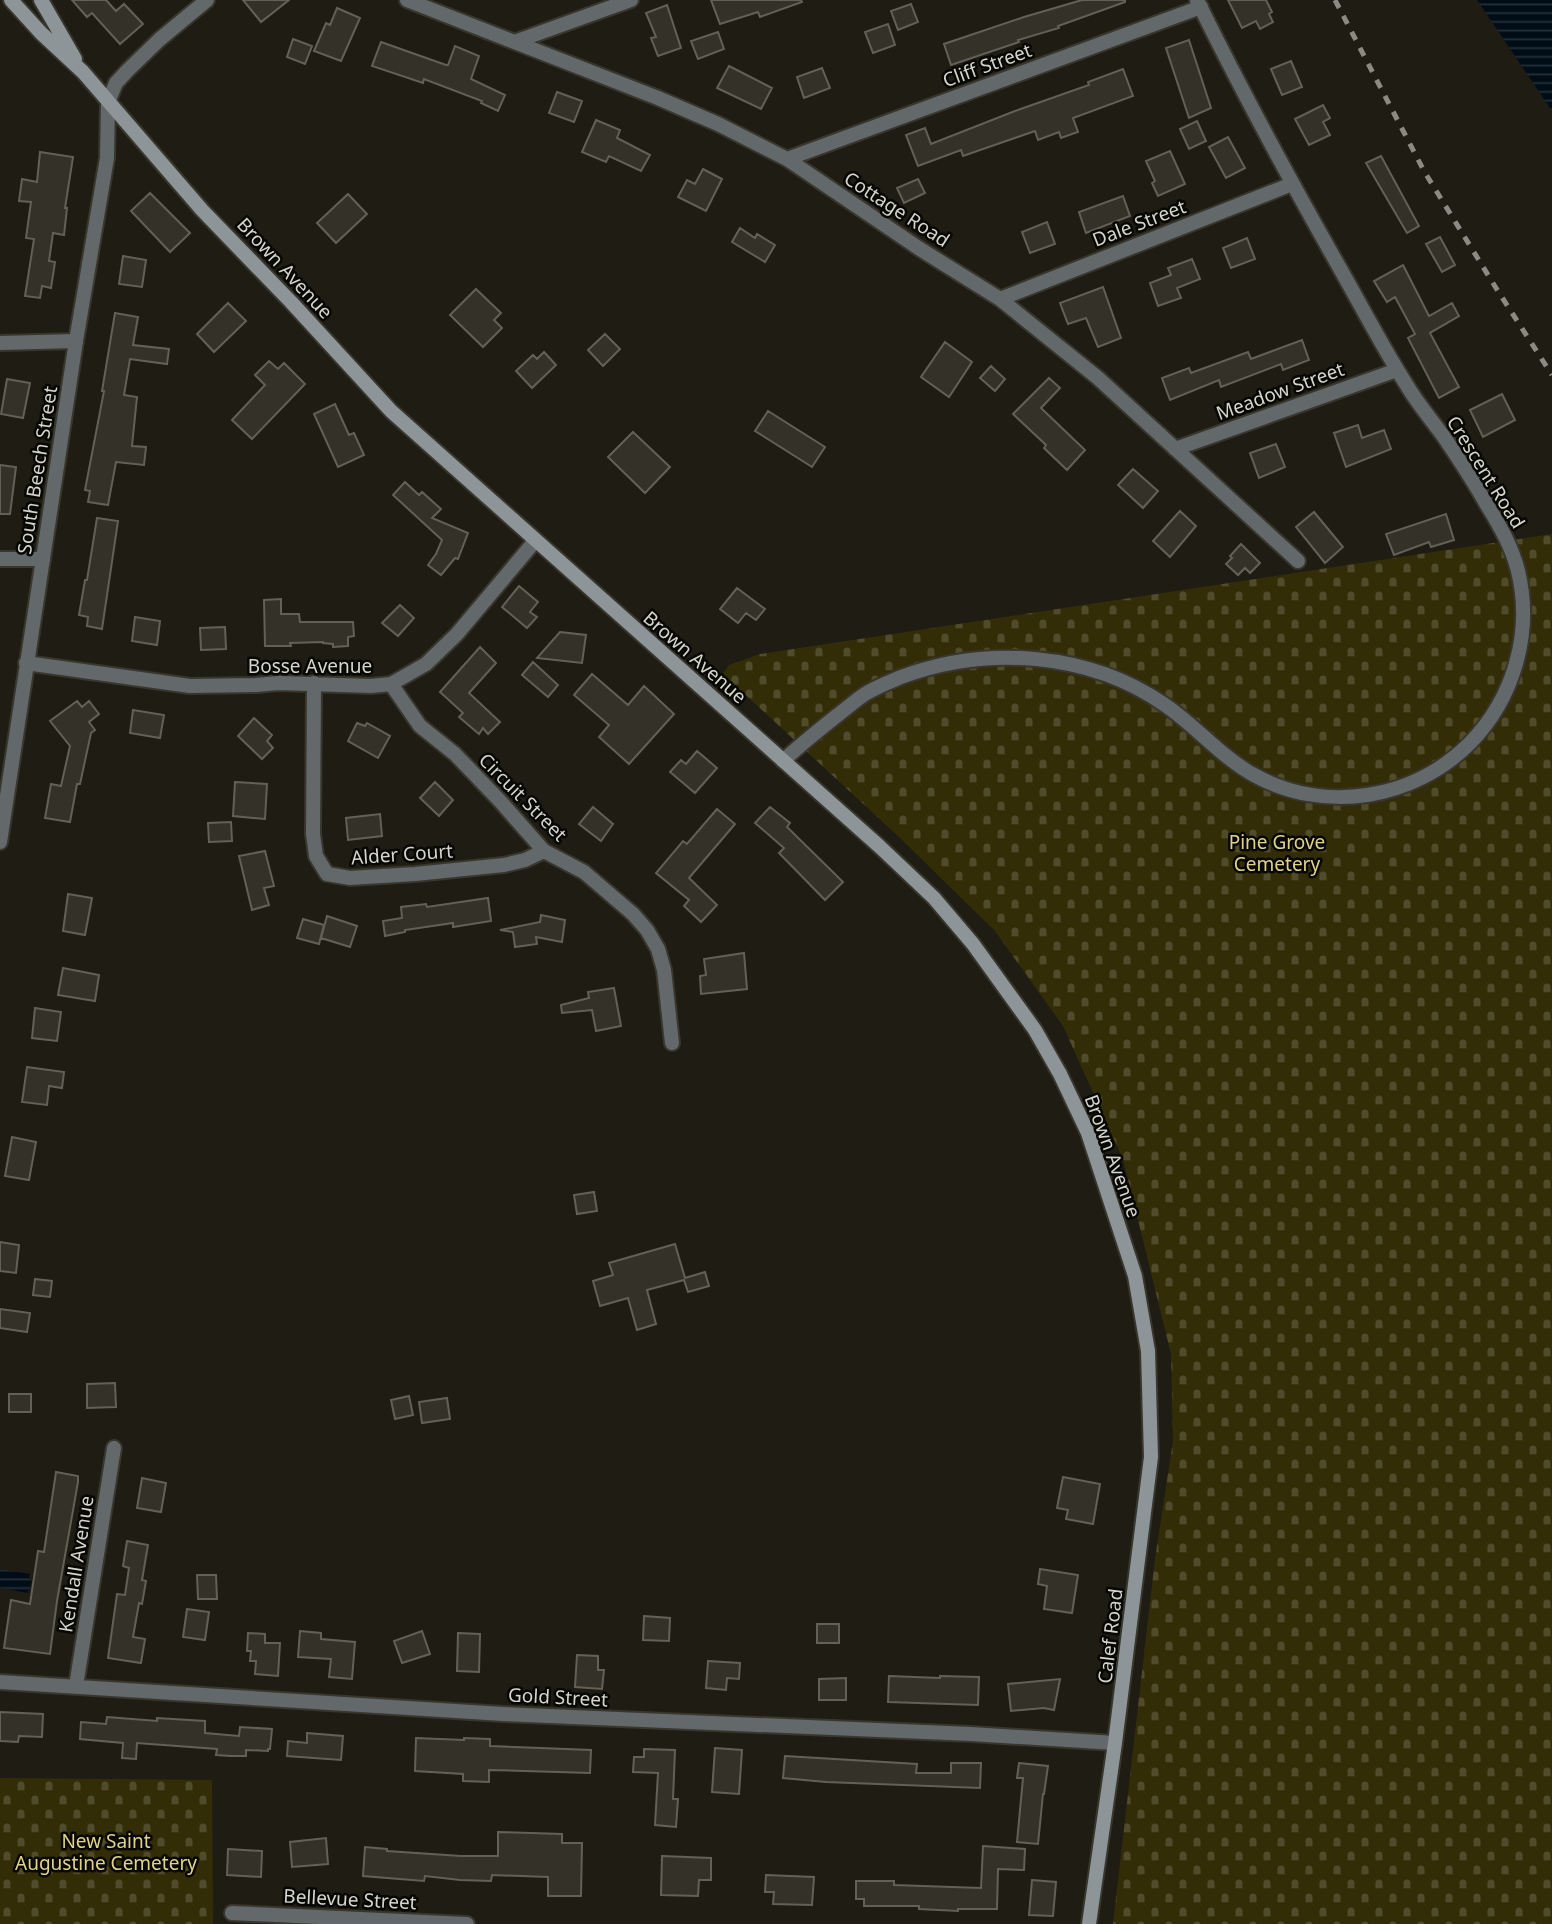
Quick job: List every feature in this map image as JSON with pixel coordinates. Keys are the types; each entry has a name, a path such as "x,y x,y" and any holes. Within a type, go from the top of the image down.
{"main road":[{"name":"Brown Avenue","path":"11,0 41,33 83,72 202,210 391,411 879,846 934,898 973,944 1035,1030 1088,1133 1135,1276 1148,1351"},
{"name":"Brown Avenue","path":"41,0 83,72"},
{"name":"Calef Road","path":"1089,1924 1151,1457 1148,1351"}],"street":[{"path":"108,103 116,83 127,71 207,0"},
{"name":"Cottage Road","path":"407,0 658,97 787,159 1000,299 1098,378 1298,561"},
{"path":"517,41 631,0"},
{"name":"Cliff Street","path":"787,159 1199,4"},
{"name":"Crescent Road","path":"783,761 865,694 924,669 954,662 1043,659 1085,668 1126,683 1164,704 1250,773 1289,790 1331,797 1373,795 1394,790 1433,772 1467,746 1494,714 1513,675 1520,645 1523,613 1518,570 1502,530 1480,492 1406,385 1292,184 1199,4"},
{"name":"South Beech Street","path":"0,842 5,775 26,663 107,158 108,103"},
{"name":"Dale Street","path":"1000,299 1292,184"},
{"path":"0,343 76,341"},
{"name":"Meadow Street","path":"1175,449 1398,370"},
{"name":"Bosse Avenue","path":"26,663 190,686 391,684 426,664 457,634 535,541"},
{"path":"0,559 43,559"},
{"name":"Alder Court","path":"314,683 313,834 316,856 327,874 350,878 504,865 544,851"},
{"name":"Circuit Street","path":"391,684 421,726 455,754 544,851 584,872 633,914 647,930 658,949 664,970 672,1043"},
{"name":"Kendall Avenue","path":"76,1686 114,1448"},
{"name":"Gold Street","path":"0,1682 503,1714 971,1734 1115,1743"},
{"name":"Bellevue Street","path":"232,1913 315,1920 467,1924"}],"green space":[{"name":"Pine Grove Cemetery","path":"1552,534 1552,1924 1113,1924 1155,1559 1173,1441 1171,1354 1123,1159 1063,1026 995,931 899,837 723,674 729,665 760,654"},
{"name":"New Saint Augustine Cemetery","path":"0,1778 212,1780 213,1924 0,1924"}],"shaded area":[{"path":"1477,0 1552,0 1552,111"},
{"path":"0,1569 30,1574 29,1581 32,1581 28,1593 0,1588"}],"building":[{"path":"72,0 106,0 116,11 124,4 143,24 120,44 92,13 87,17"},
{"path":"243,0 289,0 261,22"},
{"path":"711,0 802,2 760,17 758,12 720,24"},
{"path":"1082,0 1125,2 951,65 944,44"},
{"path":"1228,0 1266,0 1273,22 1260,29 1256,21 1242,28"},
{"path":"911,4 918,22 898,30 891,11"},
{"path":"667,5 681,48 658,56 651,38 656,37 646,13"},
{"path":"337,8 360,18 341,61 314,51 326,23 330,25"},
{"path":"888,24 895,45 873,53 865,32"},
{"path":"718,32 724,49 698,59 691,41"},
{"path":"293,39 312,46 305,64 287,57"},
{"path":"1189,40 1211,108 1189,118 1166,48"},
{"path":"381,42 446,65 455,46 479,56 471,79 505,95 498,111 481,103 482,101 424,79 423,83 372,66"},
{"path":"1291,61 1302,87 1282,95 1271,69"},
{"path":"729,66 772,88 761,109 717,88"},
{"path":"822,68 830,88 804,98 797,77"},
{"path":"1123,69 1133,96 1073,118 1078,132 1061,138 1059,132 1038,140 1035,131 963,156 961,150 918,166 906,135 925,128 931,144 1089,85 1088,82"},
{"path":"557,92 582,101 574,122 549,113"},
{"path":"1323,105 1330,118 1323,122 1330,135 1309,145 1295,119"},
{"path":"596,120 620,130 617,138 650,155 641,171 609,156 606,162 582,152"},
{"path":"1197,121 1206,141 1189,149 1180,129"},
{"path":"1228,137 1245,168 1226,178 1209,147"},
{"path":"1170,151 1185,184 1158,196 1146,161"},
{"path":"40,152 73,157 65,208 64,235 53,233 49,261 55,262 51,288 42,286 40,298 25,296 34,239 26,238 31,202 19,201 22,179 37,182"},
{"path":"1381,156 1419,226 1407,233 1366,163"},
{"path":"703,169 722,179 706,211 678,197 687,180 695,184"},
{"path":"918,179 925,193 904,203 897,188"},
{"path":"150,193 190,233 170,252 131,211"},
{"path":"348,194 367,214 336,243 317,223"},
{"path":"1123,196 1130,216 1086,233 1079,212"},
{"path":"1047,222 1055,244 1030,253 1022,232"},
{"path":"740,228 755,238 757,234 775,245 765,262 732,242"},
{"path":"1440,237 1455,265 1442,272 1426,244"},
{"path":"1247,238 1255,259 1231,268 1223,248"},
{"path":"123,256 146,260 142,287 119,284"},
{"path":"1192,259 1200,279 1177,288 1181,298 1158,306 1150,283 1171,275 1168,268"},
{"path":"1403,265 1429,316 1452,303 1459,316 1430,333 1459,387 1439,398 1408,338 1415,334 1395,297 1387,302 1374,281"},
{"path":"1103,287 1121,338 1098,347 1086,318 1068,324 1060,303"},
{"path":"476,289 501,313 494,320 502,328 483,347 450,315"},
{"path":"228,303 246,321 214,352 197,334"},
{"path":"115,313 138,317 133,345 169,349 167,364 130,359 124,395 137,397 132,446 146,447 144,465 116,462 108,505 88,502 90,491 85,490 104,391"},
{"path":"605,334 620,349 603,366 588,350"},
{"path":"1302,340 1309,360 1283,370 1281,364 1221,387 1219,380 1170,400 1162,378 1189,368 1191,373 1248,352 1251,359"},
{"path":"945,342 972,362 949,397 921,377"},
{"path":"544,352 556,365 532,388 516,371 533,355 537,359"},
{"path":"269,361 278,369 284,363 305,384 252,439 232,420 265,385 255,375"},
{"path":"991,366 1005,379 995,391 980,378"},
{"path":"1049,378 1060,388 1041,408 1085,450 1067,470 1044,448 1046,445 1013,414"},
{"path":"7,379 30,383 23,418 1,414"},
{"path":"1502,394 1515,420 1483,437 1470,410"},
{"path":"335,404 349,435 354,433 364,455 338,467 314,414"},
{"path":"768,411 825,447 812,467 755,431"},
{"path":"1358,425 1362,438 1384,430 1391,449 1346,467 1334,433"},
{"path":"633,432 670,467 645,493 608,457"},
{"path":"1276,444 1285,467 1259,478 1250,453"},
{"path":"0,465 16,467 10,514 0,514"},
{"path":"1133,469 1158,491 1143,508 1118,485"},
{"path":"405,482 419,495 422,492 441,509 432,518 468,533 458,559 455,558 441,575 428,565 442,540 393,495"},
{"path":"1180,511 1196,526 1170,557 1153,541"},
{"path":"1314,512 1343,547 1325,563 1296,527"},
{"path":"1446,514 1454,540 1431,547 1429,542 1394,555 1386,534"},
{"path":"97,518 118,521 102,629 87,626 88,617 79,615"},
{"path":"1241,544 1260,563 1250,573 1245,568 1238,575 1226,564"},
{"path":"519,586 538,602 530,612 537,617 527,628 502,607"},
{"path":"737,588 765,609 756,620 746,613 738,623 720,609"},
{"path":"281,599 281,614 299,614 300,622 353,622 354,636 348,637 348,646 333,647 333,644 323,642 265,646 264,600"},
{"path":"400,605 414,618 398,636 382,623"},
{"path":"135,617 160,621 157,645 132,641"},
{"path":"225,627 226,649 201,650 200,628"},
{"path":"560,632 586,635 582,663 537,658"},
{"path":"480,647 496,663 469,693 500,722 488,734 483,728 479,734 459,717 463,713 440,692"},
{"path":"533,662 558,685 548,697 522,675"},
{"path":"592,674 628,705 644,686 674,714 629,764 599,737 609,725 574,695"},
{"path":"77,701 82,707 89,701 99,714 89,722 95,730 91,733 80,784 77,784 70,822 45,818 51,784 61,786 70,746 50,721"},
{"path":"133,710 164,715 160,738 130,733"},
{"path":"254,718 272,735 267,741 273,748 262,759 238,736"},
{"path":"357,723 365,726 367,723 390,736 378,758 348,741"},
{"path":"697,751 717,768 695,793 670,772 681,760 686,764"},
{"path":"235,782 267,784 265,819 233,816"},
{"path":"435,782 453,800 439,816 420,798"},
{"path":"593,807 613,824 601,841 579,824"},
{"path":"770,807 790,823 787,827 843,882 825,900 779,853 784,848 755,823"},
{"path":"717,809 735,824 689,878 717,905 701,922 684,906 689,900 656,873 683,841 687,844"},
{"path":"380,814 382,836 348,840 346,818"},
{"path":"231,822 232,841 209,842 208,823"},
{"path":"265,851 274,886 264,888 269,905 252,910 239,856"},
{"path":"68,894 92,898 85,935 63,931"},
{"path":"488,898 491,921 453,927 453,923 405,930 385,936 383,921 402,918 401,907 426,904 427,907"},
{"path":"541,915 565,920 562,942 536,937 537,944 515,947 513,932 500,930 540,922"},
{"path":"327,916 357,926 350,947 321,938"},
{"path":"303,919 324,925 319,944 297,938"},
{"path":"744,953 747,989 701,994 700,976 706,975 704,959"},
{"path":"63,968 99,975 95,1001 58,995"},
{"path":"614,988 621,1026 596,1031 592,1010 562,1013 561,1005 589,998 588,992"},
{"path":"35,1008 61,1012 57,1041 32,1038"},
{"path":"27,1067 64,1072 62,1088 49,1086 47,1105 22,1102"},
{"path":"12,1137 36,1142 29,1180 5,1176"},
{"path":"594,1192 597,1211 577,1214 574,1195"},
{"path":"0,1242 19,1245 16,1273 0,1271"},
{"path":"675,1244 685,1278 705,1272 709,1286 688,1292 684,1280 647,1290 656,1324 637,1330 628,1298 600,1306 593,1281 613,1275 609,1263"},
{"path":"35,1279 52,1281 50,1297 33,1295"},
{"path":"0,1309 30,1313 27,1332 0,1328"},
{"path":"115,1383 116,1407 87,1408 87,1384"},
{"path":"9,1394 31,1394 31,1412 9,1412"},
{"path":"409,1396 413,1415 395,1419 391,1400"},
{"path":"447,1398 450,1419 422,1423 419,1402"},
{"path":"56,1472 78,1476 78,1482 50,1654 4,1648 11,1600 30,1604 38,1551 44,1552"},
{"path":"1063,1477 1100,1484 1093,1524 1066,1519 1068,1510 1057,1508"},
{"path":"142,1478 166,1483 161,1512 137,1508"},
{"path":"127,1541 148,1545 142,1580 146,1581 133,1637 145,1639 141,1663 108,1658 117,1594 125,1595 129,1568 123,1566"},
{"path":"1040,1569 1078,1575 1072,1613 1044,1609 1047,1586 1038,1584"},
{"path":"197,1575 216,1575 217,1599 198,1599"},
{"path":"187,1609 209,1612 205,1640 183,1637"},
{"path":"644,1616 670,1618 669,1641 643,1640"},
{"path":"817,1624 839,1624 839,1643 817,1643"},
{"path":"300,1631 321,1633 321,1639 355,1642 352,1679 329,1677 331,1659 298,1657"},
{"path":"422,1631 430,1654 402,1663 394,1641"},
{"path":"248,1633 265,1634 265,1643 280,1643 278,1676 255,1674 256,1661 250,1661 251,1651 247,1651"},
{"path":"458,1633 480,1634 479,1672 457,1671"},
{"path":"577,1655 598,1656 598,1670 604,1670 602,1689 575,1687"},
{"path":"708,1661 740,1663 739,1679 727,1678 726,1690 706,1688"},
{"path":"889,1676 979,1677 978,1705 888,1702"},
{"path":"846,1678 846,1700 819,1700 819,1679"},
{"path":"1060,1679 1054,1710 1044,1708 1011,1711 1008,1684"},
{"path":"0,1712 43,1714 42,1737 19,1736 18,1742 0,1741"},
{"path":"107,1717 205,1721 205,1733 239,1736 240,1727 272,1729 270,1749 246,1750 246,1756 231,1756 216,1755 217,1749 137,1743 136,1759 122,1758 123,1743 80,1739 81,1722 106,1724"},
{"path":"307,1733 343,1736 341,1760 287,1756 288,1741 307,1743"},
{"path":"416,1738 490,1739 490,1746 591,1750 590,1773 489,1770 489,1782 463,1781 463,1774 415,1771"},
{"path":"715,1748 742,1750 739,1794 712,1792"},
{"path":"644,1749 675,1750 673,1799 678,1799 676,1827 655,1825 658,1773 633,1772 634,1757 644,1757"},
{"path":"785,1756 917,1764 916,1773 951,1773 951,1763 981,1763 980,1788 783,1778"},
{"path":"1019,1763 1048,1766 1038,1844 1017,1842 1023,1778 1017,1778"},
{"path":"498,1832 562,1834 562,1843 582,1843 581,1896 548,1896 548,1877 492,1875 491,1881 425,1876 424,1881 363,1876 365,1847 387,1851 498,1856"},
{"path":"326,1838 328,1864 292,1867 290,1842"},
{"path":"983,1846 1025,1849 1024,1870 998,1869 997,1909 958,1911 919,1909 919,1906 864,1906 864,1899 856,1899 856,1881 894,1881 894,1885 981,1888"},
{"path":"228,1849 262,1851 261,1877 227,1875"},
{"path":"662,1856 711,1858 711,1880 699,1880 698,1896 661,1895"},
{"path":"766,1875 814,1877 812,1905 773,1904 774,1892 765,1892"},
{"path":"1032,1880 1056,1882 1053,1916 1029,1915"}],"railway":[{"path":"1335,0 1424,171 1552,375"}]}
